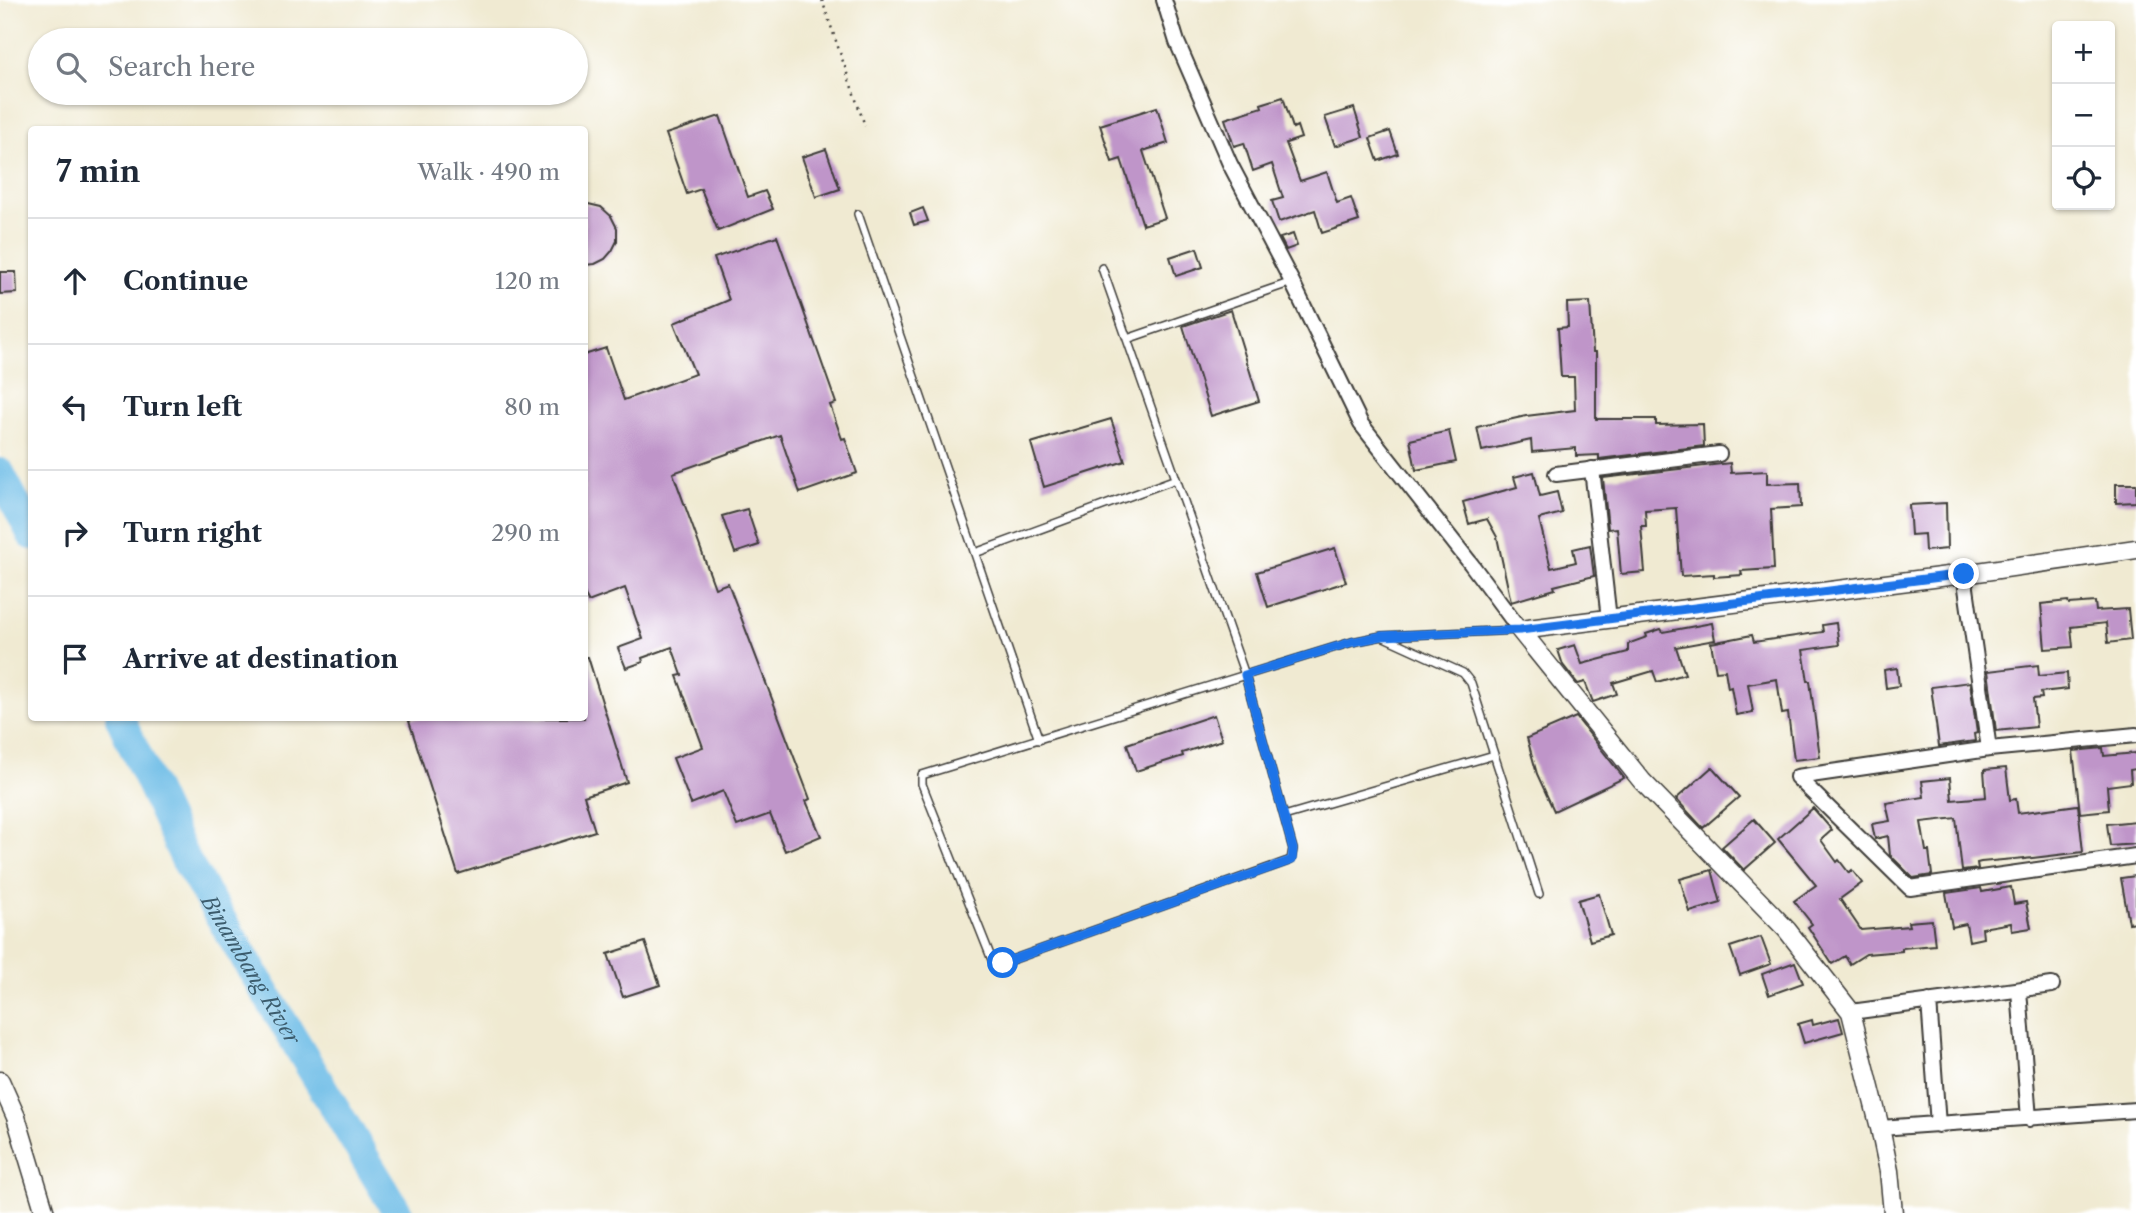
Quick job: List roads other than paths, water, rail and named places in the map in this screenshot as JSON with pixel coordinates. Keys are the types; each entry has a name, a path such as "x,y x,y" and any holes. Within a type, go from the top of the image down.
{"street":[{"path":"1164,0 1177,42 1230,164 1292,282 1361,424 1520,630 1642,781 1787,930 1851,1012 1889,1171 1893,1213"},
{"path":"1556,474 1718,454"},
{"path":"1592,469 1609,619"},
{"path":"1520,630 1964,574 2136,549"},
{"path":"1964,574 1989,749"},
{"path":"2136,735 1989,749 1797,777 1910,888 2136,856"},
{"path":"1851,1012 2052,985"},
{"path":"2019,990 2029,1119"},
{"path":"1929,1001 1938,1125"},
{"path":"0,1081 16,1117 45,1213"},
{"path":"1880,1128 2136,1110"}],"lane":[{"path":"858,214 1039,740"},
{"path":"1102,268 1245,675 1293,849 1292,860 1003,963 992,960 922,784 922,775 1039,740 1245,675 1352,642 1382,636 1520,630"},
{"path":"1127,340 1292,282"},
{"path":"975,553 1176,479"},
{"path":"1382,636 1463,673 1471,683 1539,894"},
{"path":"1284,816 1494,755"}],"waterway":[{"name":"Binambang River","path":"0,473 28,527"},
{"name":"Binambang River","path":"121,721 185,859 398,1213"}]}
